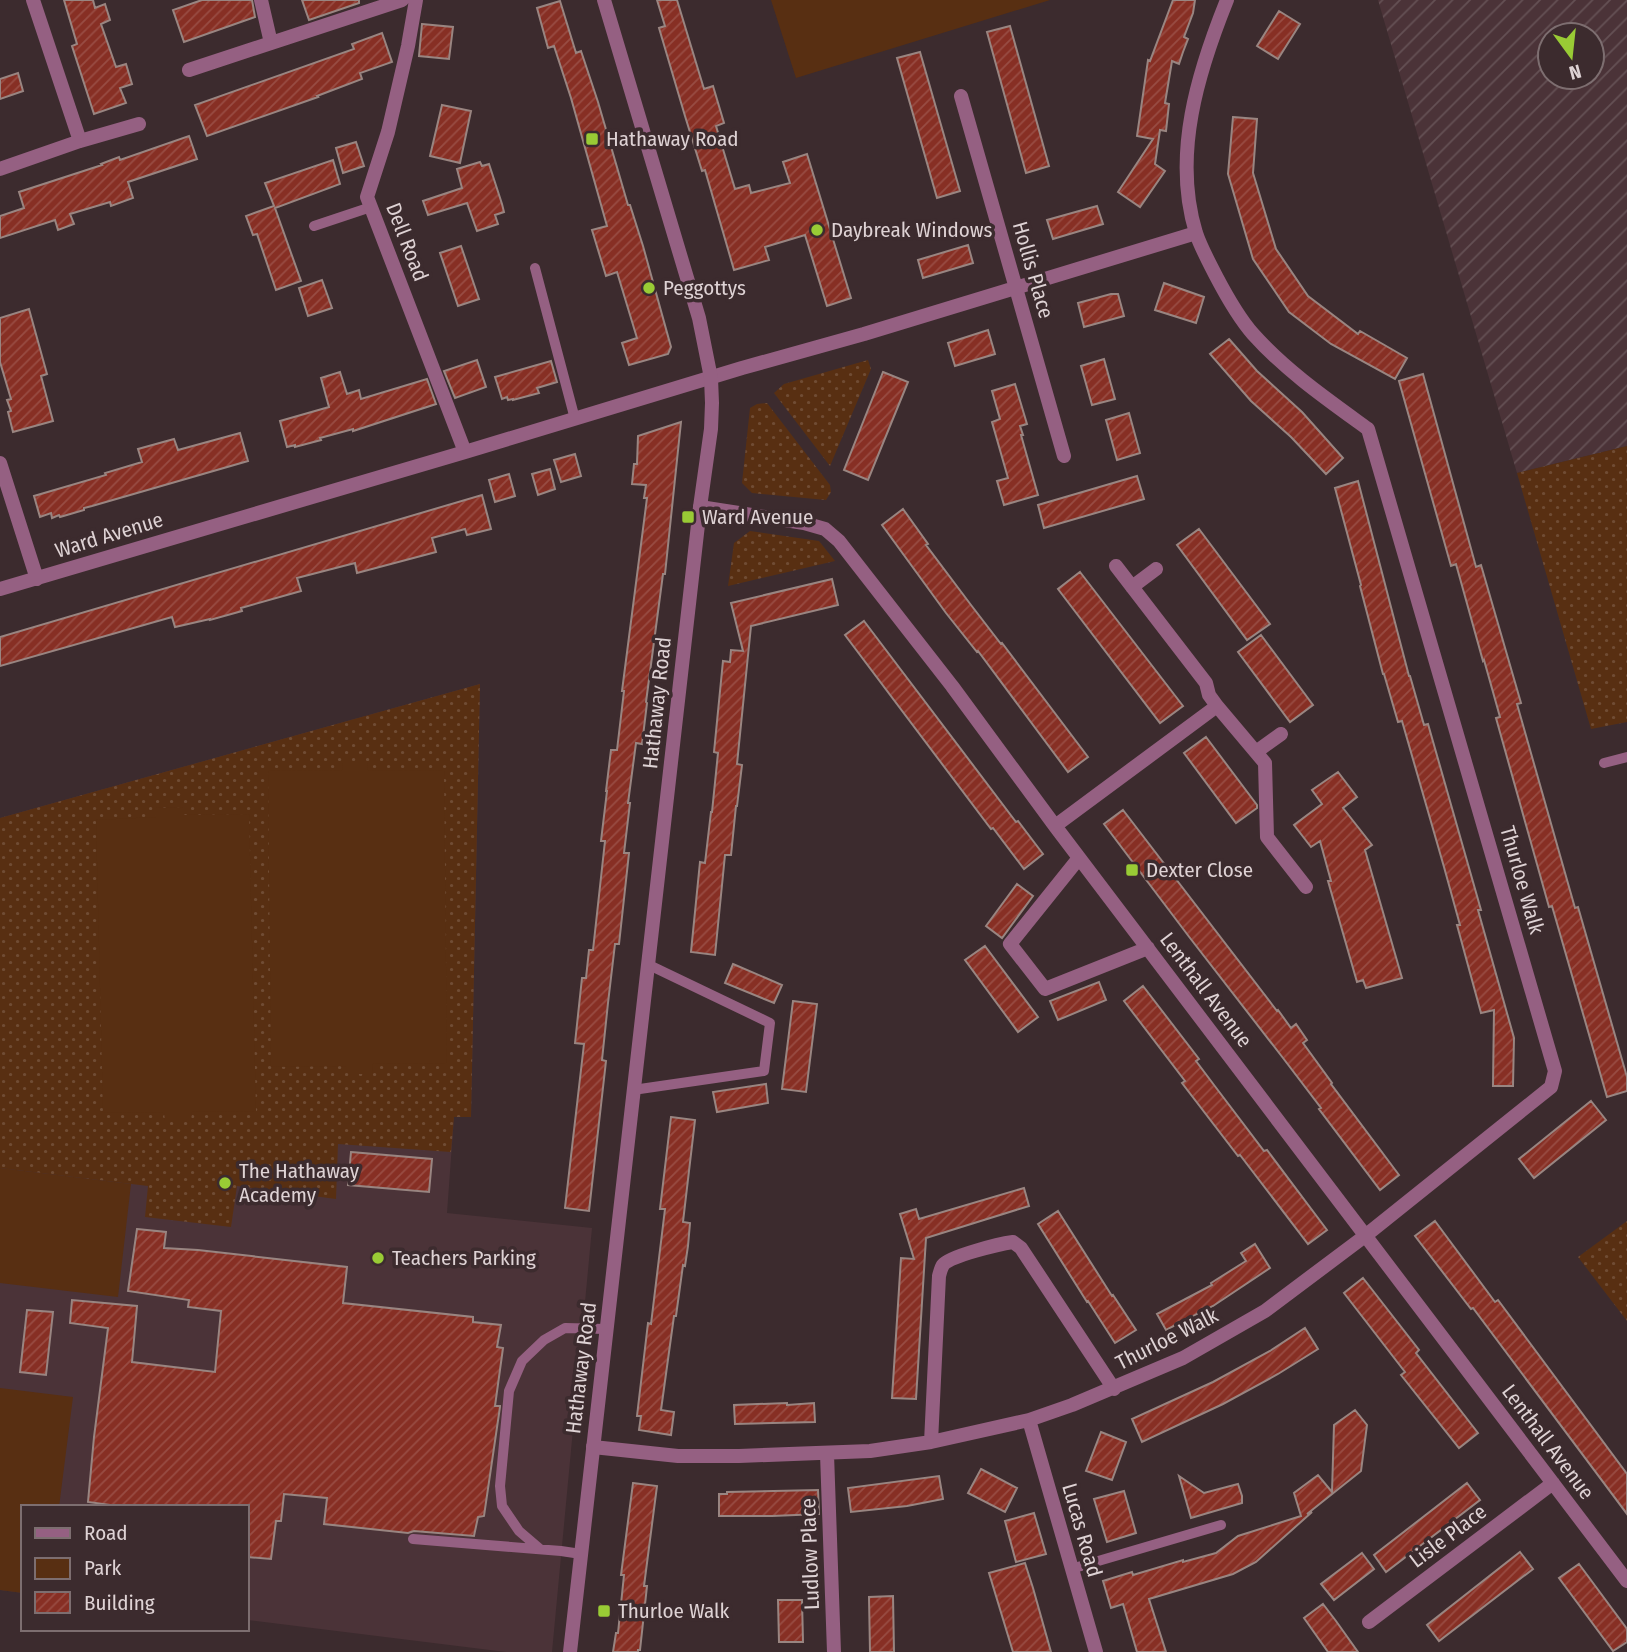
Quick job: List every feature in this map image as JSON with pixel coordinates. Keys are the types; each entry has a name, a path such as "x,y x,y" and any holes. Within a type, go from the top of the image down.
{"street":[{"path":"33,0 80,141"},
{"path":"261,0 271,43"},
{"path":"189,70 402,0"},
{"name":"Dell Road","path":"416,0 388,132 368,197 465,452"},
{"name":"Hathaway Road","path":"570,1652 712,403 711,378 699,318 604,0"},
{"name":"Thurloe Walk","path":"593,1447 678,1456 739,1457 870,1451 931,1443 1029,1420 1072,1405 1183,1358 1265,1311 1365,1236 1551,1087 1555,1071 1368,429 1311,387 1253,334 1227,297 1196,233 1188,182 1190,123 1205,57 1227,0"},
{"name":"Hollis Place","path":"961,96 1064,456"},
{"path":"0,169 139,124"},
{"name":"Ward Avenue","path":"0,589 1196,233"},
{"path":"0,463 37,579"},
{"name":"Lenthall Avenue","path":"700,507 804,523 825,529 839,541 952,686 1079,858 1627,1581"},
{"path":"1116,566 1206,683 1209,695 1217,706 1265,763 1267,837 1306,887"},
{"path":"1132,587 1156,569"},
{"path":"1055,826 1217,706"},
{"path":"1256,752 1281,734"},
{"path":"1079,858 1010,944 1045,989 1148,948"},
{"name":"Thurloe Walk","path":"931,1443 939,1276 943,1265 951,1259 1013,1242 1021,1248 1114,1389"},
{"name":"Lucas Road","path":"1029,1420 1096,1652"},
{"name":"Ludlow Place","path":"827,1454 834,1652"},
{"name":"Lisle Place","path":"1368,1622 1553,1483"}],"lane":[{"path":"314,226 371,207"},
{"path":"535,268 575,419"},
{"path":"1604,763 1627,757"},
{"path":"633,1090 764,1071 770,1023 648,964"},
{"path":"540,1549 519,1531 502,1506 500,1486 509,1391 522,1361 544,1339 565,1328 606,1329"},
{"path":"1071,1569 1221,1525"},
{"path":"414,1539 581,1554"}],"shaded area":[{"path":"1378,0 1627,0 1627,446 1517,473"},
{"name":"The Hathaway Academy","path":"480,684 471,1117 454,1117 447,1213 592,1228 552,1652 506,1652 248,1620 248,1505 21,1505 21,1593 0,1590 0,818"}],"green space":[{"path":"771,0 1050,0 796,78"},
{"path":"868,360 871,369 830,466 774,393 784,384"},
{"path":"767,403 830,485 831,492 826,500 752,493 742,483 750,408"},
{"path":"1627,446 1627,722 1591,729 1517,473"},
{"path":"750,531 819,541 835,561 728,586 734,543"},
{"path":"480,684 471,1117 454,1117 451,1152 338,1144 336,1199 237,1186 231,1227 145,1217 148,1186 0,1168 0,818"},
{"path":"343,763 367,763 368,770 444,771 447,1063 373,1064 372,1074 348,1074 348,1066 271,1067 268,771 342,770"},
{"path":"183,807 183,815 249,814 256,1111 192,1112 191,1121 165,1121 164,1112 103,1113 96,820 156,817 156,808"},
{"path":"0,1168 131,1184 118,1297 0,1283"},
{"path":"1627,1221 1627,1321 1578,1257"},
{"path":"0,1388 73,1397 59,1505 21,1505 21,1593 0,1590"}],"building":[{"path":"64,0 93,0 95,8 105,4 110,20 101,24 116,67 126,64 132,84 120,88 126,103 94,114 72,46 77,44"},
{"path":"202,0 252,0 255,17 184,42 173,10"},
{"path":"302,0 359,0 359,3 309,20"},
{"path":"657,0 677,0 704,89 713,86 724,123 716,126 735,189 749,185 751,193 790,183 783,162 807,154 851,298 827,306 805,235 765,247 769,260 734,270 659,28 665,26"},
{"path":"1173,0 1195,0 1184,37 1188,39 1179,64 1172,61 1165,103 1169,104 1166,131 1160,130 1155,164 1165,171 1140,207 1118,192 1153,139 1137,136 1148,60 1150,61"},
{"path":"560,1 576,53 581,51 598,102 671,347 668,354 629,365 622,343 637,338 617,272 606,276 592,230 607,226 571,98 554,46 548,48 537,8"},
{"path":"1279,11 1300,24 1278,59 1257,46"},
{"path":"422,24 453,27 449,59 419,56"},
{"path":"1010,26 1049,166 1026,173 987,32"},
{"path":"382,33 392,62 360,73 362,79 318,97 207,136 195,105 354,49 352,44"},
{"path":"920,52 960,191 937,198 897,58"},
{"path":"18,73 23,91 0,99 0,79"},
{"path":"442,105 471,111 460,163 430,156"},
{"path":"1233,117 1257,119 1253,173 1276,249 1308,296 1358,334 1360,331 1407,358 1395,379 1331,344 1289,312 1253,259 1228,174"},
{"path":"189,136 197,159 128,182 133,198 111,206 110,202 70,214 74,224 58,230 55,220 0,238 0,216 24,208 19,192"},
{"path":"356,142 364,166 343,173 336,148"},
{"path":"333,160 340,184 275,208 301,281 276,290 257,234 253,235 246,216 274,206 265,183"},
{"path":"480,162 482,166 489,164 502,204 504,212 495,215 498,224 477,231 467,203 428,215 423,201 462,188 457,169"},
{"path":"1097,206 1103,224 1053,239 1047,220"},
{"path":"968,245 973,263 923,278 918,260"},
{"path":"461,246 479,299 458,306 440,253"},
{"path":"322,280 332,308 308,316 299,288"},
{"path":"1164,283 1204,297 1196,323 1155,310"},
{"path":"1118,294 1124,316 1084,327 1078,303"},
{"path":"29,309 47,374 41,376 53,421 13,432 7,400 11,399 0,362 0,318"},
{"path":"988,330 995,354 955,366 948,343"},
{"path":"1229,339 1257,371 1302,412 1343,458 1326,474 1291,437 1251,401 1210,354"},
{"path":"1104,359 1115,399 1092,405 1081,366"},
{"path":"477,360 486,387 455,398 444,371"},
{"path":"551,361 557,382 537,388 539,393 513,400 508,400 507,397 502,399 495,377"},
{"path":"340,372 347,394 359,390 361,399 427,379 436,404 353,431 287,447 280,421 329,407 321,378"},
{"path":"883,372 908,382 868,480 844,470"},
{"path":"1423,374 1476,567 1481,565 1521,703 1517,704 1575,908 1578,907 1627,1077 1627,1091 1607,1097 1552,906 1549,907 1496,718 1500,717 1484,660 1456,564 1451,566 1399,381"},
{"path":"1015,384 1027,424 1020,426 1021,435 1038,495 1004,505 997,481 1008,478 992,422 1000,419 992,391"},
{"path":"1129,413 1140,453 1117,460 1106,420"},
{"path":"681,422 665,574 642,744 636,743 628,803 624,853 629,853 619,944 615,944 608,1003 602,1060 606,1061 589,1211 565,1208 584,1044 575,1043 582,978 586,978 589,950 593,950 605,841 601,841 606,791 611,750 617,750 647,498 644,498 646,485 632,484 634,464 637,464 638,436"},
{"path":"240,433 248,461 60,517 59,515 52,518 51,513 40,517 34,496 142,462 138,449 174,439 178,450"},
{"path":"575,454 581,476 561,482 554,460"},
{"path":"550,469 555,489 538,495 532,474"},
{"path":"509,474 515,496 495,502 489,480"},
{"path":"1137,476 1144,499 1044,528 1038,505"},
{"path":"1358,481 1409,676 1424,725 1428,724 1514,1038 1513,1086 1493,1086 1494,1010 1481,1013 1444,867 1402,721 1398,722 1383,674 1360,586 1335,488"},
{"path":"482,495 491,529 467,535 465,529 432,538 436,552 357,573 355,563 297,578 301,591 241,608 242,611 175,627 172,617 0,666 0,637"},
{"path":"903,509 928,544 926,545 1088,757 1068,772 882,525"},
{"path":"1199,529 1270,624 1247,640 1177,545"},
{"path":"1080,572 1183,706 1160,723 1058,589"},
{"path":"832,579 838,605 751,626 737,764 742,765 731,855 725,855 715,955 691,952 700,862 705,863 712,812 718,753 714,752 723,661 730,662 731,650 743,651 731,603"},
{"path":"864,621 1043,854 1024,869 845,635"},
{"path":"1261,635 1313,705 1290,722 1238,652"},
{"path":"1206,737 1257,805 1257,808 1236,823 1184,753"},
{"path":"1338,772 1357,797 1343,808 1372,845 1365,850 1402,978 1366,988 1363,980 1357,982 1328,881 1331,881 1320,841 1311,847 1294,825 1322,804 1312,790"},
{"path":"1123,810 1277,1011 1291,1028 1296,1024 1307,1040 1303,1043 1399,1175 1380,1190 1319,1109 1321,1108 1104,824"},
{"path":"1017,884 1033,896 1002,938 986,926"},
{"path":"985,946 1038,1017 1018,1032 965,960"},
{"path":"733,964 782,985 774,1003 725,983"},
{"path":"1099,982 1106,1000 1058,1020 1050,1001"},
{"path":"1143,986 1199,1059 1196,1061 1214,1085 1327,1230 1308,1244 1182,1083 1185,1081 1124,1001"},
{"path":"793,1001 817,1004 806,1092 782,1089"},
{"path":"766,1084 768,1103 717,1112 713,1092"},
{"path":"1591,1101 1606,1120 1534,1178 1519,1159"},
{"path":"671,1117 695,1120 683,1222 690,1223 688,1246 674,1316 661,1410 674,1412 671,1435 639,1430 641,1416 637,1416 665,1209 660,1209"},
{"path":"351,1152 432,1159 429,1192 348,1185"},
{"path":"1024,1188 1029,1206 926,1238 916,1399 892,1398 901,1258 914,1259 900,1214 916,1209 919,1219"},
{"path":"1058,1211 1136,1330 1115,1343 1038,1224"},
{"path":"1435,1221 1495,1302 1498,1300 1627,1474 1627,1514 1473,1308 1471,1309 1415,1236"},
{"path":"137,1229 166,1232 164,1248 347,1267 343,1303 473,1317 473,1322 501,1325 497,1347 503,1348 495,1406 500,1407 484,1516 478,1517 474,1536 414,1531 408,1533 324,1524 327,1498 284,1494 281,1521 276,1521 271,1559 248,1557 248,1505 110,1505 88,1502 108,1328 70,1323 72,1300 137,1306 132,1362 215,1372 221,1311 188,1307 189,1300 128,1291"},
{"path":"1255,1244 1270,1268 1213,1306 1166,1330 1157,1314 1212,1285 1211,1283 1246,1261 1241,1253"},
{"path":"1363,1278 1419,1350 1416,1353 1478,1433 1459,1448 1401,1375 1405,1372 1344,1293"},
{"path":"27,1310 53,1312 46,1375 20,1372"},
{"path":"1305,1328 1318,1349 1223,1404 1142,1442 1132,1419 1213,1382 1270,1351"},
{"path":"814,1403 815,1422 735,1424 734,1405"},
{"path":"1355,1410 1367,1425 1361,1471 1307,1514 1312,1512 1256,1562 1233,1574 1149,1599 1166,1652 1137,1652 1123,1604 1111,1608 1103,1581 1216,1553 1238,1536 1301,1516 1294,1493 1318,1475 1332,1492 1334,1425"},
{"path":"1101,1432 1126,1442 1112,1480 1086,1471"},
{"path":"981,1469 1017,1488 1005,1512 968,1493"},
{"path":"939,1476 943,1499 851,1512 848,1488"},
{"path":"1179,1476 1204,1493 1238,1484 1242,1503 1191,1518"},
{"path":"633,1483 657,1486 644,1586 647,1586 640,1650 613,1652 618,1633 624,1575 621,1575"},
{"path":"1467,1483 1480,1500 1386,1572 1374,1555"},
{"path":"818,1490 819,1514 719,1516 719,1494"},
{"path":"1124,1491 1136,1533 1107,1542 1094,1499"},
{"path":"1034,1513 1046,1554 1016,1562 1005,1521"},
{"path":"1520,1552 1533,1569 1439,1641 1427,1625"},
{"path":"1362,1553 1374,1569 1334,1600 1321,1584"},
{"path":"1025,1563 1051,1652 1013,1652 989,1573"},
{"path":"1579,1564 1627,1629 1627,1642 1613,1651 1559,1578"},
{"path":"893,1596 894,1652 870,1652 869,1597"},
{"path":"778,1600 802,1600 803,1642 779,1642"},
{"path":"1323,1604 1358,1652 1328,1652 1304,1618"}],"place":[{"name":"Hathaway Road","path":"592,139"},
{"name":"Daybreak Windows","path":"817,230"},
{"name":"Peggottys","path":"649,288"},
{"name":"Ward Avenue","path":"688,517"},
{"name":"Dexter Close","path":"1132,870"},
{"name":"The Hathaway Academy","path":"225,1183"},
{"name":"Teachers Parking","path":"378,1258"},
{"name":"Thurloe Walk","path":"604,1611"}]}
